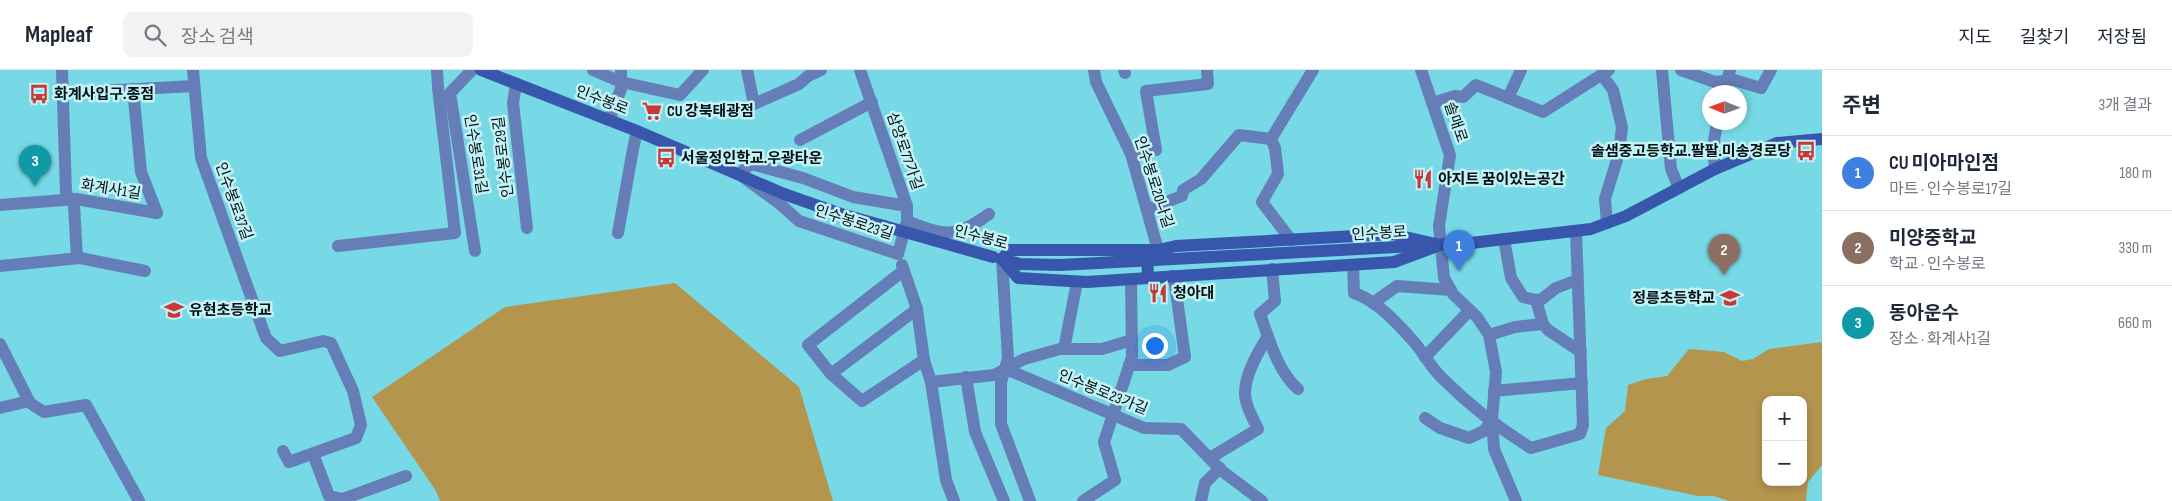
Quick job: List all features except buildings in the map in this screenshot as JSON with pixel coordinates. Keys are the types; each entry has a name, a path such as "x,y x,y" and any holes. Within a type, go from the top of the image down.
{"main road":[{"name":"인수봉로","path":"481,70 637,131 784,194 841,214 1020,264 1060,265 1440,245 1592,229 1626,216 1716,169 1777,143 1822,139"},
{"path":"1392,234 1440,245 1394,262 1077,282 1018,278 997,258 1010,250 1153,250 1176,246 1392,234"},
{"path":"1148,278 1153,250"}],"street":[{"path":"62,70 66,193 74,205 77,258"},
{"name":"인수봉로37길","path":"193,70 201,158 266,338 280,351 323,341 331,343 353,391 361,425 356,438 313,454"},
{"path":"338,246 455,233 437,70"},
{"name":"인수봉로31길","path":"472,70 450,93 475,251"},
{"path":"593,70 621,76 680,95 703,70"},
{"path":"747,70 754,104 799,84 808,76 821,70"},
{"name":"삼양로77가길","path":"860,70 907,213"},
{"name":"인수봉로20나길","path":"1094,70 1096,82 1130,152 1148,210 1153,250"},
{"path":"1130,152 1156,150 1146,91 1208,84 1207,70"},
{"path":"1271,139 1314,70"},
{"name":"솔매로","path":"1421,70 1450,155 1439,226 1444,278 1451,290"},
{"path":"1508,98 1521,70"},
{"path":"1662,70 1672,169 1679,188"},
{"path":"1681,70 1716,82 1734,80 1761,88 1770,70"},
{"path":"1432,102 1455,96 1463,97 1476,85 1543,112 1605,73 1613,90 1622,127 1619,154 1605,198 1607,223"},
{"path":"609,120 621,89 621,76"},
{"name":"인수봉로29길","path":"516,84 513,102 527,228"},
{"path":"63,93 194,86"},
{"name":"화계사1길","path":"0,205 70,200 157,213 141,172 133,89"},
{"name":"삼양로77가길","path":"800,140 872,102"},
{"path":"1716,130 1713,148 1716,169"},
{"path":"618,233 632,148 637,131"},
{"path":"1148,210 1182,196 1183,190 1202,179 1239,135 1271,139"},
{"path":"1271,139 1275,148 1278,174 1262,202 1291,240"},
{"path":"739,174 751,164 803,178 853,197 907,213 934,231 952,233 968,229 989,214"},
{"name":"인수봉로23길","path":"739,174 780,204 799,221 898,254 917,309 924,360 931,382 946,480 954,501"},
{"path":"898,254 907,213"},
{"path":"1353,265 1354,293 1364,296 1386,313 1440,376 1509,434 1530,448 1580,434 1583,425 1576,230"},
{"path":"1504,239 1511,278 1523,297 1536,300 1542,299 1556,288 1577,280"},
{"path":"0,266 77,258 145,271"},
{"path":"997,258 1006,311 1008,358 1001,382 1001,424 1030,501"},
{"path":"1272,270 1274,301 1260,314 1288,381 1298,389"},
{"path":"903,271 808,345 831,374 862,401 924,360"},
{"path":"1129,365 1168,365 1185,357 1175,284 1172,276"},
{"path":"1083,501 1116,480 1104,442 1132,357 1131,279"},
{"path":"1064,349 1077,282"},
{"path":"1373,303 1397,286 1451,290 1490,335 1496,372 1492,420 1494,449 1516,501"},
{"path":"1536,300 1543,324 1548,330 1580,352"},
{"path":"831,374 917,309"},
{"path":"1425,357 1470,310"},
{"path":"1490,335 1514,327 1543,324"},
{"path":"1210,458 1258,429 1248,408 1245,395 1246,382 1268,336"},
{"path":"931,382 994,375 1024,359 1064,349 1102,349 1132,340"},
{"path":"0,344 4,360 29,401 44,412 86,405 139,501"},
{"name":"인수봉로23가길","path":"1006,369 1144,428 1181,430 1220,468 1262,501"},
{"path":"966,377 975,432 1004,501"},
{"path":"1494,391 1582,383"},
{"path":"0,408 29,401"},
{"path":"1425,418 1440,428 1469,438 1484,431 1492,420"},
{"path":"283,451 289,462 313,454 329,496 336,498 343,499 406,476"},
{"path":"1201,501 1205,482 1220,468"}],"shaded area":[{"path":"675,283 799,387 833,501 440,501 436,491 372,397 505,307"},
{"path":"1822,342 1822,465 1808,482 1806,501 1729,501 1713,496 1698,496 1598,475 1606,428 1625,411 1628,385 1646,379 1667,376 1689,349 1724,352 1742,361 1753,359 1769,349"}],"place":[{"name":"화계사입구.종점","path":"39,94"},
{"name":"CU 강북태광점","path":"652,111"},
{"name":"솔샘중고등학교.팔팔.미송경로당","path":"1806,151"},
{"name":"서울정인학교.우광타운","path":"666,158"},
{"name":"아지트 꿈이있는공간","path":"1423,179"},
{"name":"동아운수","path":"35,186"},
{"name":"CU 미아마인점","path":"1459,271"},
{"name":"미양중학교","path":"1724,275"},
{"name":"청아대","path":"1158,293"},
{"name":"정릉초등학교","path":"1730,298"},
{"name":"유현초등학교","path":"174,310"}]}
